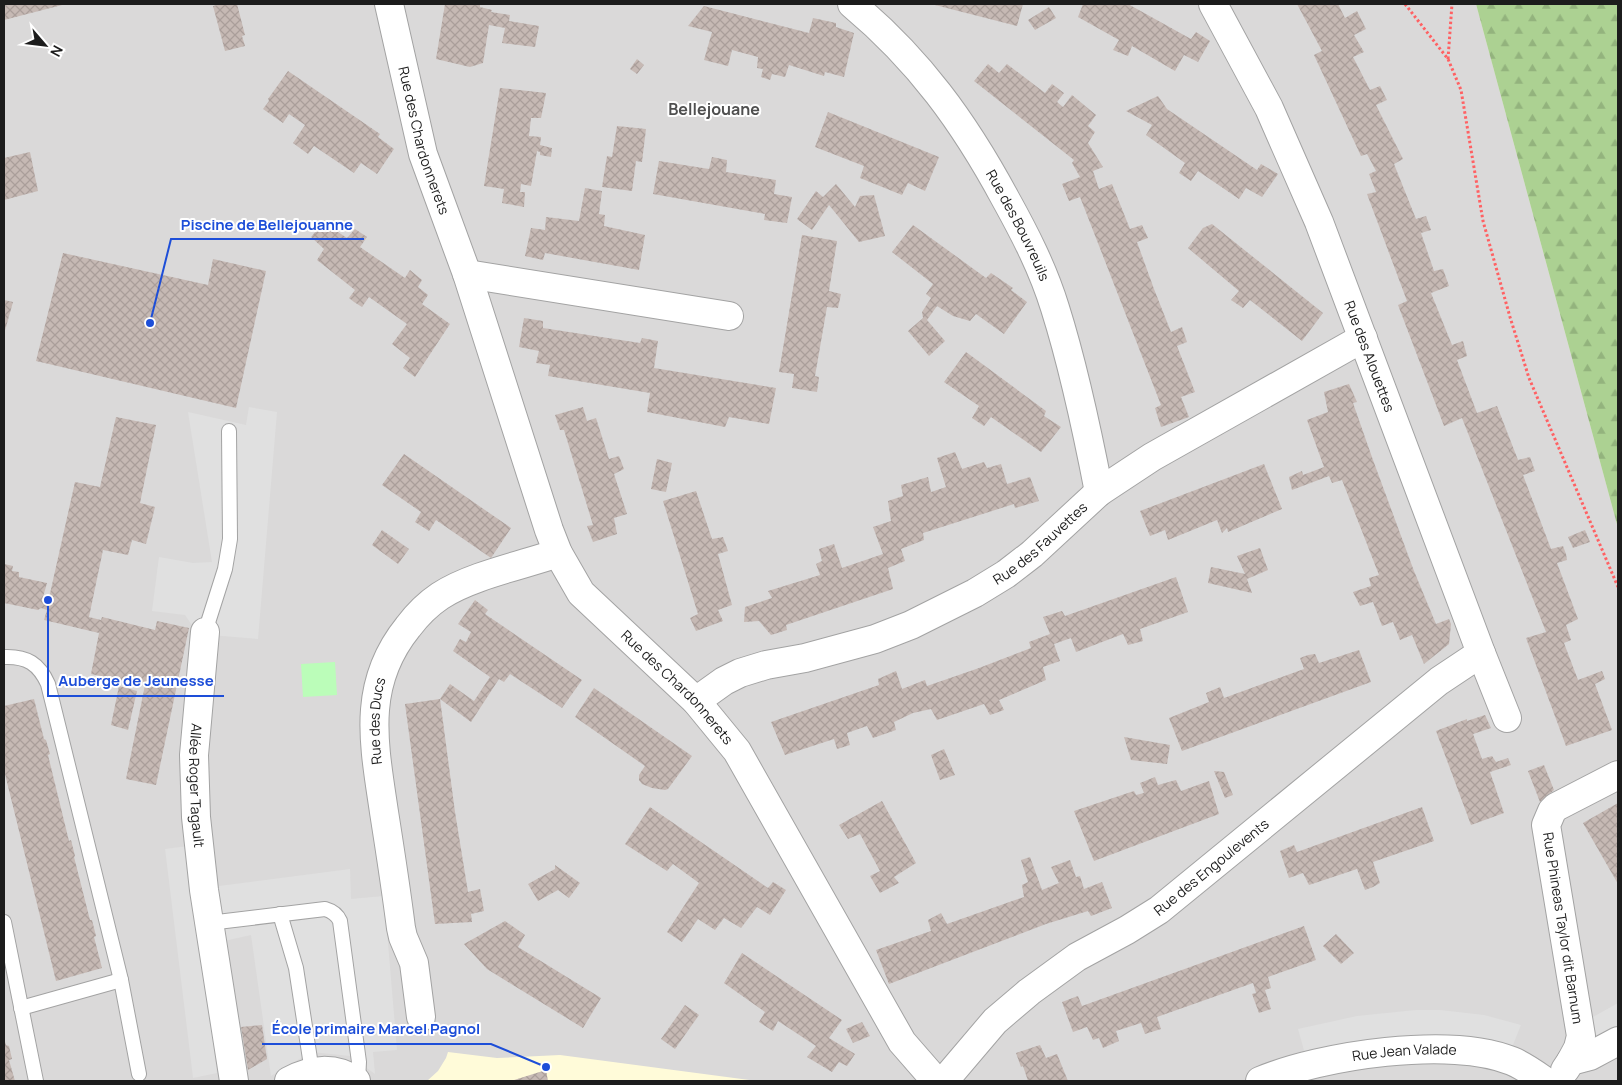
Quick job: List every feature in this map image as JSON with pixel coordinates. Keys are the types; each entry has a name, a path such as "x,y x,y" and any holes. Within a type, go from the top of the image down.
{"street":[{"name":"Rue des Chardonnerets","path":"389,4 423,154 467,274 558,553 581,593 696,701 737,751 902,1042 936,1081"},
{"name":"Rue des Bouvreuils","path":"852,4 911,58 953,112 983,158 1030,242 1055,307 1074,374 1099,492"},
{"name":"Rue des Alouettes","path":"1213,4 1285,143 1318,222 1481,654 1507,718"},
{"path":"467,274 729,316"},
{"name":"Rue des Fauvettes","path":"696,701 724,681 740,673 875,639 911,626 975,593 1013,569 1032,554 1099,492 1152,457 1363,338"},
{"name":"Rue des Ducs","path":"421,1017 414,963 401,928 377,767 374,710 381,673 386,658 403,632 423,610 441,595 474,580 558,553"},
{"name":"Allée Roger Tagault","path":"205,632 194,755 196,816 209,923 234,1081"},
{"name":"Rue des Engoulevents","path":"944,1081 995,1021 1029,992 1077,958 1159,910 1440,681 1481,654"},
{"name":"Rue Phineas Taylor dit Barnum","path":"1564,1071 1578,1048 1581,1036 1546,825 1552,811 1556,807 1618,775"},
{"name":"Rue Phineas Taylor dit Barnum","path":"1564,1071 1618,1041"},
{"name":"Rue Jean Valade","path":"1260,1081 1308,1065 1341,1058 1395,1051 1450,1050 1483,1053 1513,1062 1545,1081"},
{"path":"301,1076 333,1072 357,1081"}],"lane":[{"name":"Allée Roger Tagault","path":"205,632 228,556 230,539 229,431"},
{"path":"4,657 29,662 39,668 48,684 121,980 139,1074"},
{"path":"209,923 325,909 335,913 340,921 359,1062 357,1081"},
{"path":"280,914 296,968 301,1076"},
{"path":"4,922 36,1081"},
{"path":"21,1008 121,980"}],"path":[{"path":"1405,4 1448,59 1460,90 1484,221 1529,378 1618,587"},
{"path":"1448,59 1452,4"}],"shaded area":[{"path":"4,4 1476,4 1618,528 1618,1081 4,1081"},
{"path":"249,407 277,412 258,639 198,634 185,615 152,611 159,557 193,563 212,562 188,412 246,425"},
{"path":"188,846 217,1073 193,1078 165,849"},
{"path":"350,869 351,899 384,896 397,1050 373,1052 375,1074 350,1056 311,1052 271,1076 251,935 224,941 219,886"},
{"path":"1618,1003 1618,1030 1594,1044 1593,1017"},
{"path":"1416,1010 1440,1010 1484,1015 1521,1025 1507,1060 1308,1065 1298,1029 1357,1016"},
{"path":"448,1052 497,1058 560,1055 757,1081 427,1081 438,1071"}],"green space":[{"path":"1476,4 1618,4 1618,528"},
{"path":"335,662 337,695 303,697 301,664"}],"building":[{"path":"4,4 66,4 4,20"},
{"path":"237,4 245,35 242,36 245,46 225,51 213,6"},
{"path":"445,4 480,4 480,7 492,10 491,12 510,15 509,21 539,26 535,47 502,43 505,28 489,25 483,63 470,67 436,59"},
{"path":"931,4 1023,4 1017,26"},
{"path":"1083,4 1128,4 1191,39 1196,32 1210,41 1198,62 1184,55 1175,71 1132,46 1128,56 1113,50 1119,40 1078,17"},
{"path":"1297,4 1338,4 1345,18 1357,11 1366,29 1354,35 1364,52 1353,57 1370,90 1380,86 1387,100 1376,105 1403,159 1394,164 1416,219 1426,216 1431,230 1421,233 1434,271 1443,269 1449,286 1431,293 1452,345 1463,341 1467,356 1457,360 1477,413 1497,406 1518,460 1530,457 1535,471 1523,475 1551,549 1563,546 1567,560 1557,563 1578,619 1566,625 1571,640 1564,643 1578,680 1602,671 1605,679 1595,684 1612,730 1566,746 1526,638 1546,632 1462,418 1444,426 1398,305 1407,301 1367,194 1376,192 1369,174 1376,171 1367,154 1361,156 1314,55 1322,51"},
{"path":"704,6 809,33 813,18 836,23 836,27 854,33 844,77 825,72 824,76 789,65 785,77 772,74 770,80 761,77 763,69 757,68 758,57 732,50 728,66 704,60 712,32 688,26"},
{"path":"1049,7 1056,18 1035,30 1028,20"},
{"path":"637,59 644,65 637,74 630,69"},
{"path":"988,64 999,73 1007,64 1045,93 1052,84 1064,93 1057,102 1063,107 1072,95 1096,115 1088,126 1095,132 1088,143 1103,167 1093,171 1099,189 1112,184 1130,229 1142,225 1148,238 1137,242 1154,289 1171,332 1182,327 1187,342 1177,346 1195,392 1181,397 1189,417 1161,427 1155,408 1161,405 1080,197 1069,201 1062,184 1080,177 1072,163 1074,160 974,81"},
{"path":"288,71 380,134 378,137 394,149 377,174 361,163 354,173 314,146 308,154 293,143 305,125 289,114 283,123 263,109"},
{"path":"500,88 546,93 541,118 531,118 529,136 541,137 540,145 552,148 551,157 540,155 540,152 537,151 531,186 521,184 520,192 525,192 524,207 502,203 504,189 484,186"},
{"path":"1158,96 1167,109 1257,170 1261,164 1278,174 1262,197 1246,188 1239,199 1198,171 1191,181 1179,173 1185,163 1146,135 1152,125 1126,111"},
{"path":"828,112 939,157 925,191 908,183 902,195 860,178 864,166 815,147"},
{"path":"617,126 646,129 642,162 636,161 632,191 602,187 607,156 612,157"},
{"path":"30,152 38,191 4,200 4,158"},
{"path":"712,157 727,160 726,172 776,180 774,194 792,197 787,223 764,220 765,214 653,194 659,161 709,169"},
{"path":"836,184 855,207 860,196 874,195 885,236 859,242 829,205 812,230 797,219 816,191 823,197"},
{"path":"585,188 602,191 599,214 605,215 604,226 645,235 639,270 545,253 543,260 525,256 531,228 545,230 546,217 579,221"},
{"path":"325,220 340,229 338,232 347,238 355,229 367,237 360,247 405,278 410,270 422,280 418,287 428,295 422,304 450,324 415,377 403,368 410,358 392,344 407,324 369,297 362,307 354,302 349,298 355,290 317,260 324,249 311,237"},
{"path":"1212,224 1323,313 1302,341 1250,300 1243,308 1231,300 1239,291 1188,248 1203,228"},
{"path":"913,225 986,278 991,273 1013,288 1011,290 1027,302 1004,334 976,314 970,321 953,316 937,306 927,320 945,341 929,356 908,331 923,318 922,312 931,298 926,294 933,284 892,252"},
{"path":"802,235 837,241 829,291 841,294 838,308 827,307 815,376 819,377 817,392 792,388 794,374 779,372"},
{"path":"63,253 208,285 213,259 266,271 236,408 36,361"},
{"path":"4,300 13,302 4,334"},
{"path":"524,318 543,321 543,328 640,343 642,338 658,341 654,368 776,388 769,424 729,417 725,427 647,412 650,393 548,376 550,365 536,363 539,351 519,347"},
{"path":"966,352 1046,411 1044,416 1061,427 1041,452 991,417 984,426 972,418 979,406 944,382"},
{"path":"1349,384 1357,402 1353,403 1373,460 1414,571 1436,624 1449,619 1451,624 1449,644 1424,664 1412,635 1400,640 1393,622 1382,626 1373,602 1360,606 1353,592 1371,586 1369,578 1379,575 1342,480 1332,483 1329,476 1292,490 1289,477 1302,471 1303,475 1324,467 1307,420 1328,412 1324,392"},
{"path":"583,407 587,421 596,418 609,459 619,456 624,469 614,474 627,514 614,518 617,534 593,542 587,526 593,525 564,430 560,430 555,415"},
{"path":"116,417 156,425 140,503 155,507 146,544 132,540 128,555 103,550 89,617 101,620 102,617 155,630 157,621 189,628 156,785 126,779 145,685 91,674 99,633 44,620 47,610 41,608 38,610 4,603 4,564 13,566 12,571 19,572 19,577 47,583 43,597 49,598 75,482 100,487"},
{"path":"955,452 962,469 984,462 987,468 1001,464 1007,484 1030,477 1039,501 1015,508 1014,504 923,533 924,540 901,549 905,561 888,568 893,589 786,625 787,630 771,635 759,621 744,622 745,607 772,598 768,591 820,575 816,564 822,561 819,549 834,544 842,568 883,554 873,527 891,521 888,501 903,496 901,485 928,477 931,492 946,487 937,458"},
{"path":"404,454 511,528 491,558 436,520 429,531 415,522 421,512 382,485"},
{"path":"657,459 672,463 666,492 651,489"},
{"path":"1264,464 1282,509 1228,532 1227,528 1222,533 1217,520 1168,540 1165,530 1150,536 1140,511"},
{"path":"696,491 712,539 723,537 728,551 718,554 732,605 718,610 723,621 696,631 690,618 698,614 663,501"},
{"path":"382,530 409,549 398,564 372,545"},
{"path":"1585,530 1590,542 1573,548 1568,537"},
{"path":"1260,548 1268,570 1247,579 1252,593 1208,583 1211,567 1245,574 1237,556"},
{"path":"1176,577 1188,612 1140,629 1143,641 1128,645 1123,634 1076,652 1071,638 1054,644 1060,661 1043,667 1046,680 999,700 1004,710 990,715 984,704 937,720 931,709 913,713 894,722 896,730 873,738 867,726 847,733 850,745 837,749 834,739 785,755 771,722 879,685 878,679 896,671 902,689 925,680 927,686 979,668 1031,648 1029,642 1050,634 1043,617 1062,611 1065,616"},
{"path":"475,600 488,610 485,614 582,680 562,708 510,674 504,682 499,679 471,722 440,699 450,684 474,701 490,677 453,651 460,639 466,642 471,632 458,624"},
{"path":"1359,650 1371,682 1182,751 1169,718 1209,702 1206,693 1220,687 1224,698 1304,669 1300,658 1308,655 1315,654 1319,663"},
{"path":"119,686 137,691 128,730 111,725"},
{"path":"594,688 692,756 668,789 652,788 642,784 639,780 639,775 645,766 575,717"},
{"path":"34,699 44,739 50,754 48,755 69,841 71,840 90,920 92,920 96,936 94,937 102,968 56,981 4,770 4,706"},
{"path":"440,699 468,892 480,889 484,911 471,914 472,922 435,924 405,704"},
{"path":"1485,715 1491,728 1473,734 1482,759 1492,756 1496,762 1508,758 1511,765 1490,772 1504,813 1471,825 1436,731 1467,719 1467,721"},
{"path":"1124,737 1170,745 1167,764 1131,760"},
{"path":"944,749 955,775 940,780 931,755"},
{"path":"1544,765 1554,790 1540,802 1528,771"},
{"path":"1214,771 1224,772 1233,795 1225,798"},
{"path":"1155,777 1158,785 1176,780 1181,791 1209,781 1219,814 1094,861 1074,811 1134,791 1136,795 1144,793 1140,783"},
{"path":"882,801 916,863 894,877 899,883 880,893 870,876 880,871 860,834 848,839 839,825"},
{"path":"1618,803 1618,884 1583,823"},
{"path":"650,807 768,888 773,882 786,890 770,915 757,907 741,928 724,918 715,930 698,919 682,942 667,932 699,883 673,864 667,871 625,844"},
{"path":"1422,807 1434,841 1373,862 1380,883 1373,887 1365,890 1357,869 1309,885 1303,873 1289,878 1280,851 1294,845 1297,852"},
{"path":"1030,857 1042,890 1059,883 1051,867 1070,860 1076,877 1080,876 1084,889 1102,882 1112,908 1091,916 1088,911 1046,924 889,984 876,950 931,931 928,920 941,913 947,924 1024,897 1022,885 1028,882 1021,860"},
{"path":"555,865 580,883 569,898 558,890 538,901 528,884 555,869"},
{"path":"505,921 525,935 518,947 601,998 583,1028 487,969 464,944"},
{"path":"1304,926 1316,960 1268,977 1271,988 1265,990 1271,1009 1259,1013 1252,994 1256,993 1253,983 1157,1017 1161,1029 1145,1034 1141,1023 1116,1031 1119,1041 1103,1048 1099,1038 1093,1040 1087,1027 1073,1032 1062,1002 1078,996 1082,1006"},
{"path":"1336,934 1354,953 1341,964 1323,946"},
{"path":"742,953 842,1020 829,1038 855,1054 847,1066 839,1062 832,1072 807,1057 816,1046 778,1021 773,1031 759,1022 765,1012 724,983"},
{"path":"685,1005 699,1015 675,1049 661,1039"},
{"path":"862,1022 870,1036 853,1043 846,1029"},
{"path":"262,1025 267,1059 248,1070 241,1027"},
{"path":"4,1038 6,1045 9,1046 12,1059 9,1060 15,1081 4,1081"},
{"path":"1040,1045 1046,1058 1057,1054 1068,1081 1028,1081 1016,1053"},
{"path":"546,1070 548,1081 511,1081"}],"place":[{"name":"Piscine de Bellejouanne","path":"150,323"},
{"name":"Auberge de Jeunesse","path":"48,600"},
{"name":"École primaire Marcel Pagnol","path":"546,1067"}],"district":[{"name":"Bellejouane","path":"714,109"}]}
